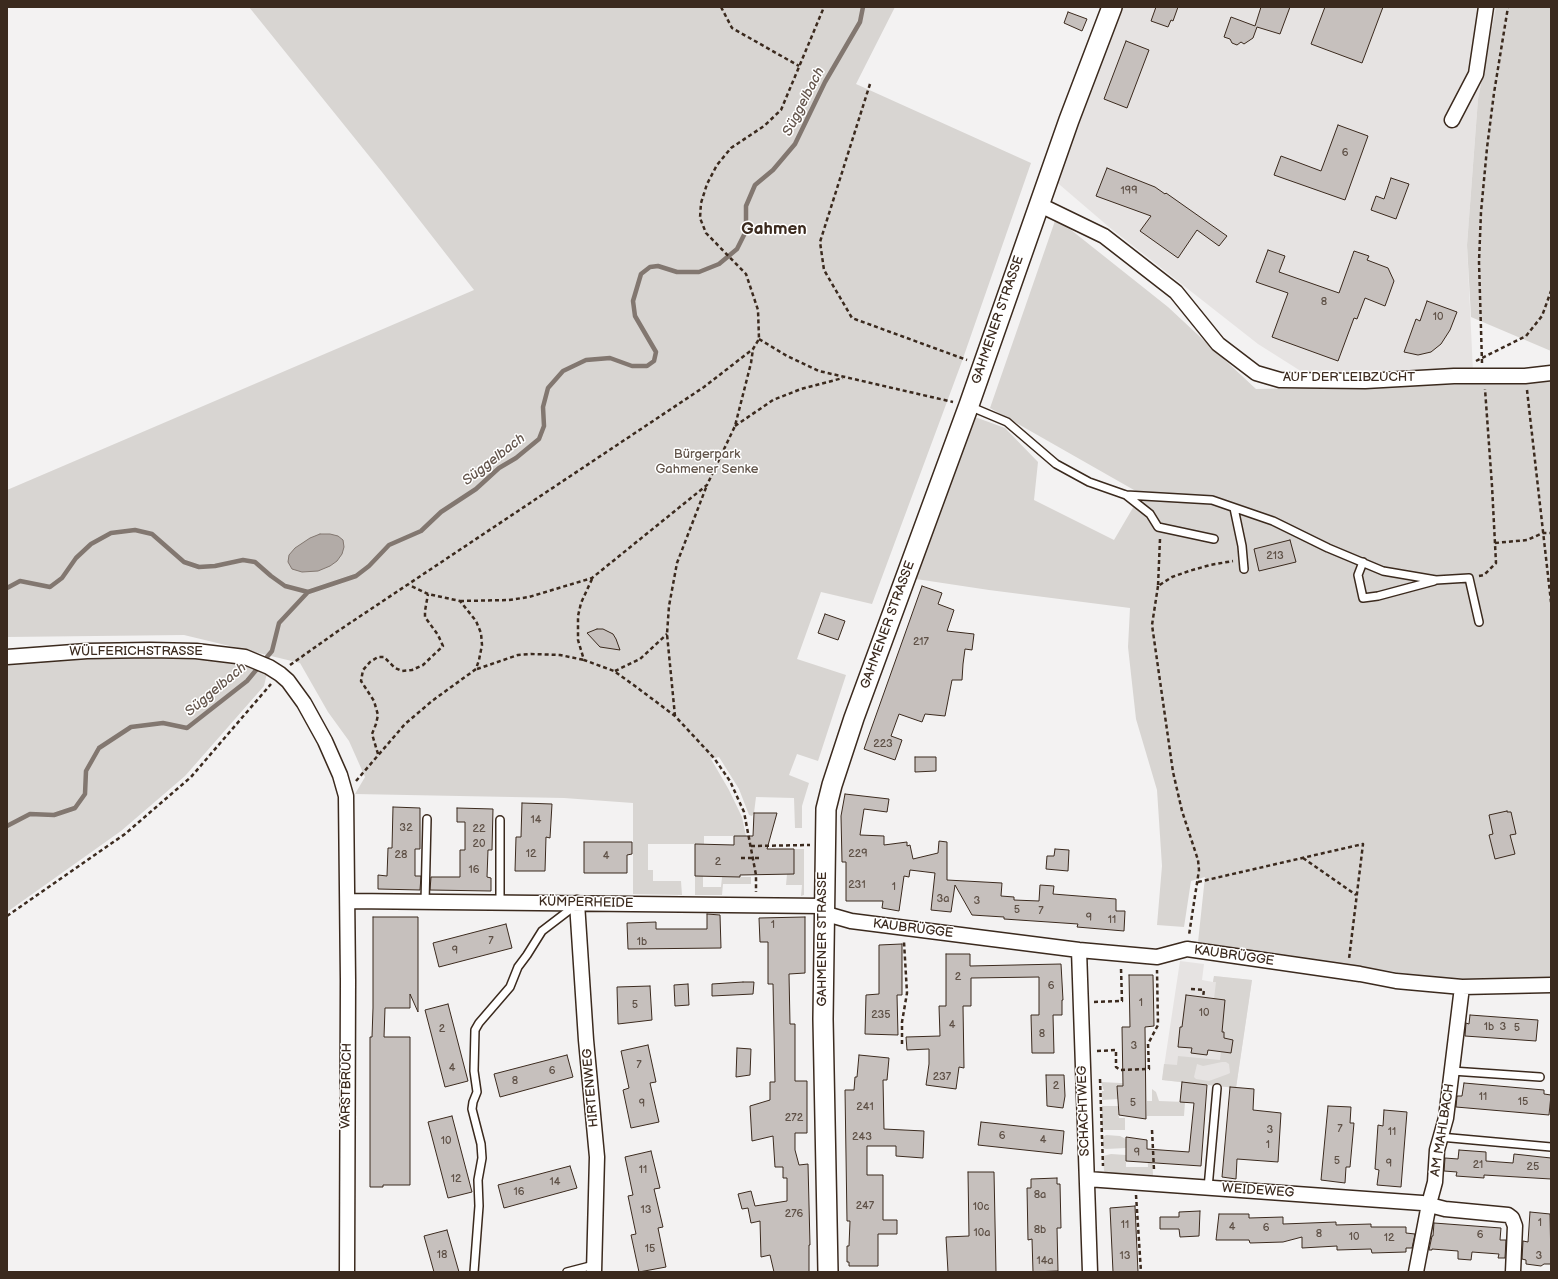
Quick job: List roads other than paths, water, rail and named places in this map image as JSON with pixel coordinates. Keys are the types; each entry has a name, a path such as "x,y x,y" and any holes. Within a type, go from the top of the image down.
{"main road":[{"name":"GAHMENER STRASSE","path":"828,1272 823,1019 823,909 826,809 854,718 969,405 1069,120 1112,7"}],"street":[{"path":"1452,120 1476,74 1486,7"},
{"name":"AUF DER LEIBZUCHT","path":"1040,206 1104,236 1176,292 1218,344 1256,373 1280,380 1366,381 1454,376 1525,376 1551,373"},
{"name":"WÜLFERICHSTRASSE","path":"7,657 87,650 196,651 246,657 274,670 288,681 304,703 315,722 337,768 346,796 348,901"},
{"name":"KÜMPERHEIDE","path":"348,901 756,905 823,909"},
{"name":"VARSTBRUCH","path":"347,1272 348,901"},
{"name":"HIRTENWEG","path":"577,903 586,1040 597,1157 594,1269"},
{"name":"KAUBRÜGGE","path":"823,909 851,921 1079,950 1157,957 1187,949 1347,972 1396,981 1462,987 1551,985"},
{"name":"SCHACHTWEG","path":"1079,950 1090,1272"},
{"name":"AM MAHLBACH","path":"1416,1272 1428,1204 1435,1182 1437,1150 1446,1118 1462,987"},
{"name":"WEIDEWEG","path":"1087,1180 1428,1204 1445,1209 1508,1215 1512,1218 1515,1226 1513,1272"}],"lane":[{"path":"969,405 1007,422 1056,464 1089,482 1126,495 1212,500 1273,521 1328,548 1383,571 1436,580"},
{"path":"1126,495 1150,514 1160,528 1214,538"},
{"path":"1234,508 1242,546 1244,569"},
{"path":"1362,562 1358,575 1363,598 1378,596 1436,580 1470,578 1480,622"},
{"path":"425,902 427,819"},
{"path":"500,820 500,902"},
{"path":"474,1272 479,1206 478,1180 482,1158 481,1144 472,1109 477,1092 474,1071 476,1030 479,1023 510,987 518,967 542,931 577,903"},
{"path":"1452,1071 1540,1077"},
{"path":"1208,1188 1217,1088"},
{"path":"1440,1136 1551,1147"},
{"path":"567,1272 594,1269"}],"waterway":[{"name":"Süggelbach","path":"7,826 30,814 54,815 75,808 85,794 86,771 99,748 131,727 163,723 187,728 247,681 272,651 279,623 308,592 356,576 369,566 389,545 421,531 441,512 476,489 499,468 516,458 539,439 544,426 543,407 548,388 563,371 586,360 610,358 632,366 647,366 654,361 656,352 635,316 633,301 641,274 650,267 658,266 677,272 699,272 719,264 737,249 746,231 746,206 755,185 773,170 795,144 825,82 860,22 863,7"},
{"path":"7,588 20,581 50,587 62,578 76,558 91,544 111,533 135,530 152,534 184,562 199,567 215,566 243,560 255,562 285,586 308,592"}],"district":[{"name":"Gahmen","path":"774,230"}],"park label":[{"name":"Bürgerpark Gahmener Senke","path":"707,462"}]}
